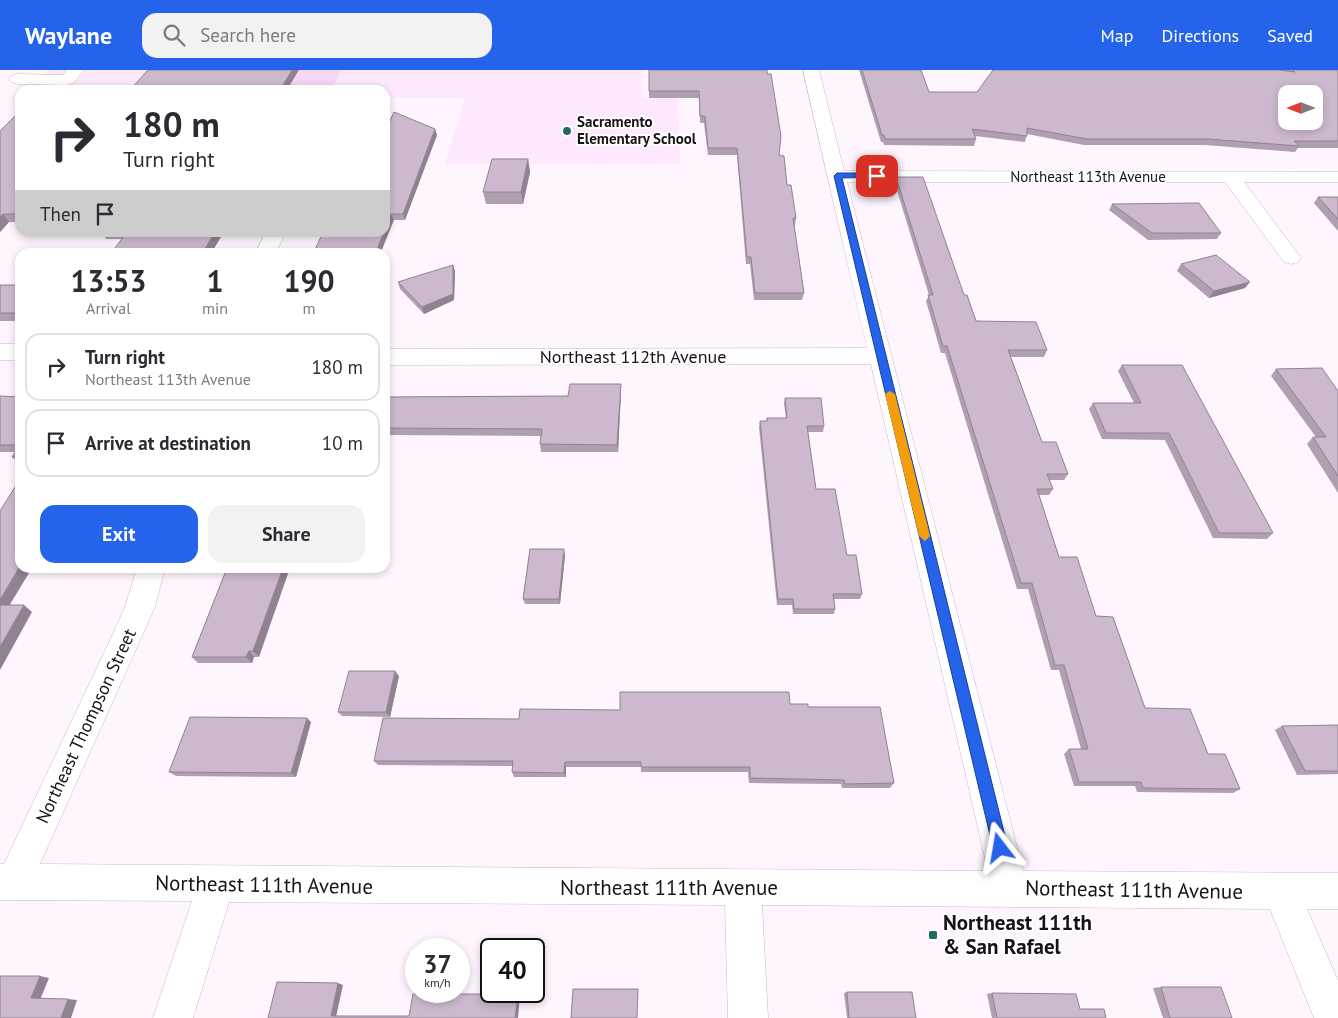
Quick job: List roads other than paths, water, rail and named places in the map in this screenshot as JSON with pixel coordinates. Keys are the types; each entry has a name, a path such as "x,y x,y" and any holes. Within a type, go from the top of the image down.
{"street":[{"path":"16,80 67,80 76,70"},
{"path":"811,70 1010,889"},
{"name":"Northeast 113th Avenue","path":"837,176 1338,178"},
{"path":"1231,178 1290,258"},
{"path":"0,352 15,352"},
{"name":"Northeast 112th Avenue","path":"390,357 881,356"},
{"name":"Northeast Thompson Street","path":"7,882 129,632 140,607 150,573"},
{"name":"Northeast 111th Avenue","path":"7,882 1338,892"},
{"path":"173,1018 216,884"},
{"path":"742,889 748,1018"},
{"path":"1281,891 1334,1018"}],"place":[{"name":"Sacramento Elementary School","path":"567,131"},
{"name":"Northeast 111th & San Rafael","path":"933,935"}]}
